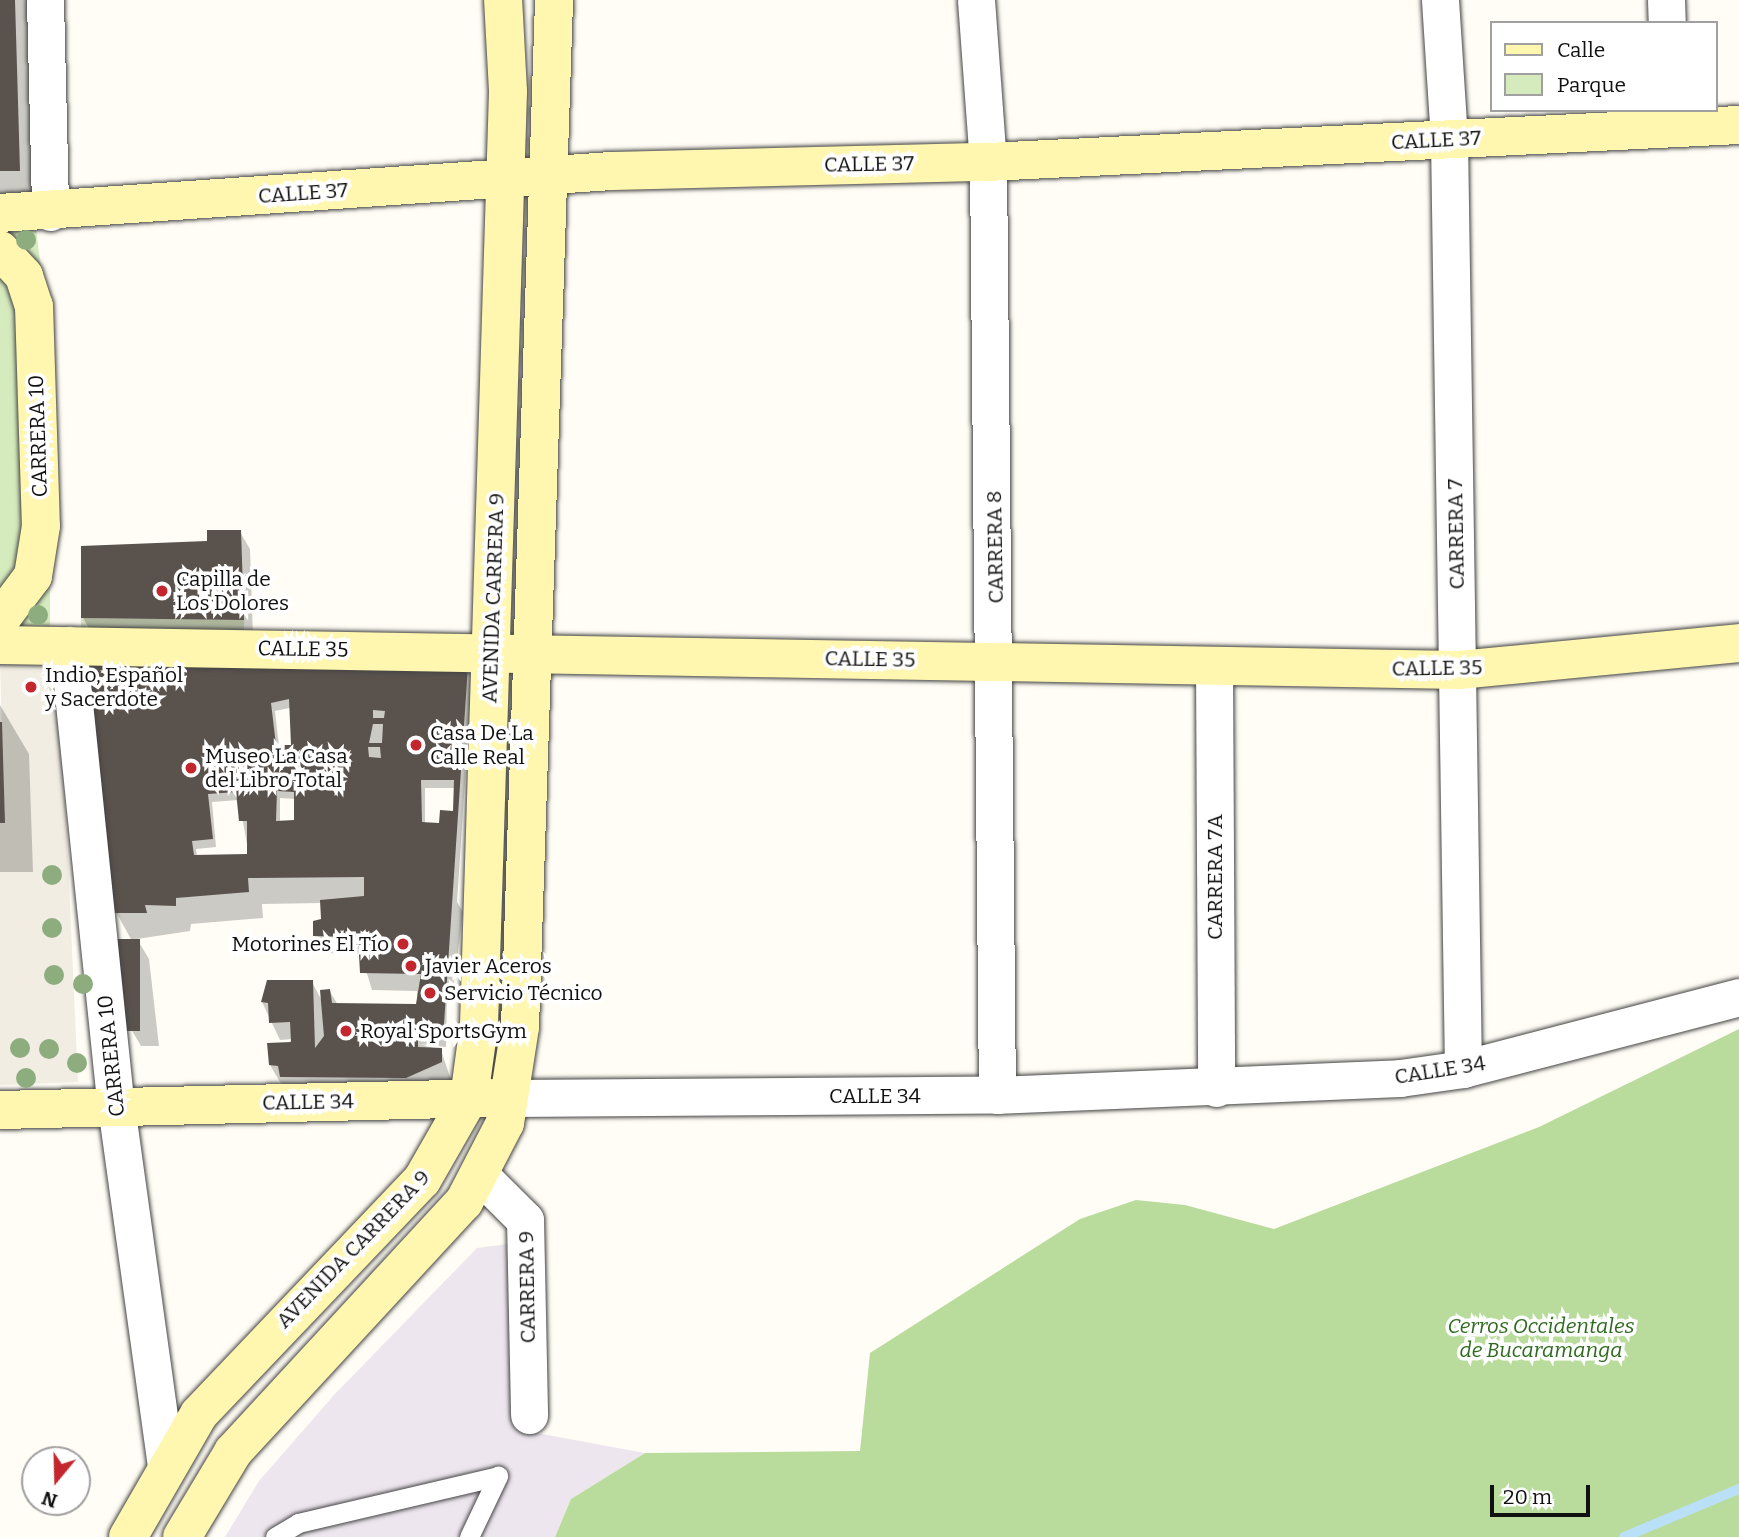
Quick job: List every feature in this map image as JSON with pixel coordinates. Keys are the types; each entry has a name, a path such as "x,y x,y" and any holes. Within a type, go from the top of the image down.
{"street":[{"path":"45,0 50,212"},
{"name":"AVENIDA CARRERA 9","path":"128,1537 166,1466 236,1371 422,1180 468,1098 479,1025 491,652 506,178 503,0"},
{"name":"AVENIDA CARRERA 9","path":"182,1537 233,1452 482,1177 511,1098 520,1027 551,174 554,0"},
{"name":"CARRERA 8","path":"976,0 988,162 997,662 997,1095"},
{"name":"CARRERA 7","path":"1440,0 1449,139 1464,1069"},
{"path":"1666,0 1667,21"},
{"name":"CALLE 37","path":"0,213 50,212 551,174 988,162 1449,139 1670,119 1739,125"},
{"name":"CARRERA 10","path":"0,250 23,276 34,306 41,526 33,576 0,620"},
{"name":"CALLE 35","path":"0,645 1459,670 1739,643"},
{"name":"CARRERA 10","path":"68,645 117,1107 166,1466"},
{"name":"CARRERA 7A","path":"1214,666 1216,1088"},
{"name":"CALLE 34","path":"0,1110 468,1098 997,1095 1216,1088 1464,1069 1739,997"},
{"name":"CARRERA 9","path":"482,1177 525,1220 529,1415"}],"lane":[{"path":"275,1537 298,1523 498,1476 469,1537"}],"shaded area":[{"path":"59,662 78,1082 0,1085 0,823 5,822 0,663"},
{"path":"516,1243 515,1429 645,1453 571,1499 555,1537 225,1537 259,1481 334,1395 477,1248"}],"green space":[{"path":"36,228 42,278 0,229"},
{"path":"0,272 16,308 24,548 0,594"},
{"path":"50,579 50,632 7,631"},
{"path":"81,618 244,620 244,632 81,628"},
{"name":"Cerros Occidentales de Bucaramanga","path":"1739,1029 1739,1537 555,1537 571,1499 645,1453 860,1451 870,1353 1080,1219 1136,1200 1185,1205 1274,1229 1539,1127"}],"building":[{"path":"0,0 15,0 20,171 0,171"},
{"name":"Capilla de Los Dolores","path":"207,530 241,530 244,620 81,618 81,546 207,541"},
{"path":"78,664 468,666 443,1039 418,1037 418,1047 442,1048 442,1062 406,1078 280,1077 278,1066 269,1065 267,1043 291,1042 290,1022 269,1023 268,1003 261,1002 267,980 313,980 315,1048 324,1036 320,990 330,989 332,1003 416,1004 421,974 360,973 358,937 313,936 313,921 321,919 320,900 364,896 364,877 248,878 249,892 176,898 176,906 145,905 147,913 114,913","holes":["289,699 291,745 276,745 271,703","373,710 385,711 384,718 373,718","373,724 383,724 382,743 369,743","368,747 380,747 381,758 369,757","421,780 454,780 453,811 440,810 439,823 422,822","277,791 294,792 294,820 276,821","236,792 239,821 247,821 247,854 194,855 192,841 213,839 208,794"]},
{"path":"2,722 5,823 0,823"},
{"path":"117,939 140,939 140,1031 117,1031"}],"waterway":[{"path":"1624,1537 1739,1489"}],"place":[{"name":"Capilla de Los Dolores","path":"162,591"},
{"name":"Indio, Español y Sacerdote","path":"31,687"},
{"name":"Casa De La Calle Real","path":"416,745"},
{"name":"Museo La Casa del Libro Total","path":"191,768"},
{"name":"Motorines El Tío","path":"403,944"},
{"name":"Javier Aceros","path":"411,966"},
{"name":"Servicio Técnico","path":"430,993"},
{"name":"Royal SportsGym","path":"346,1031"}]}
